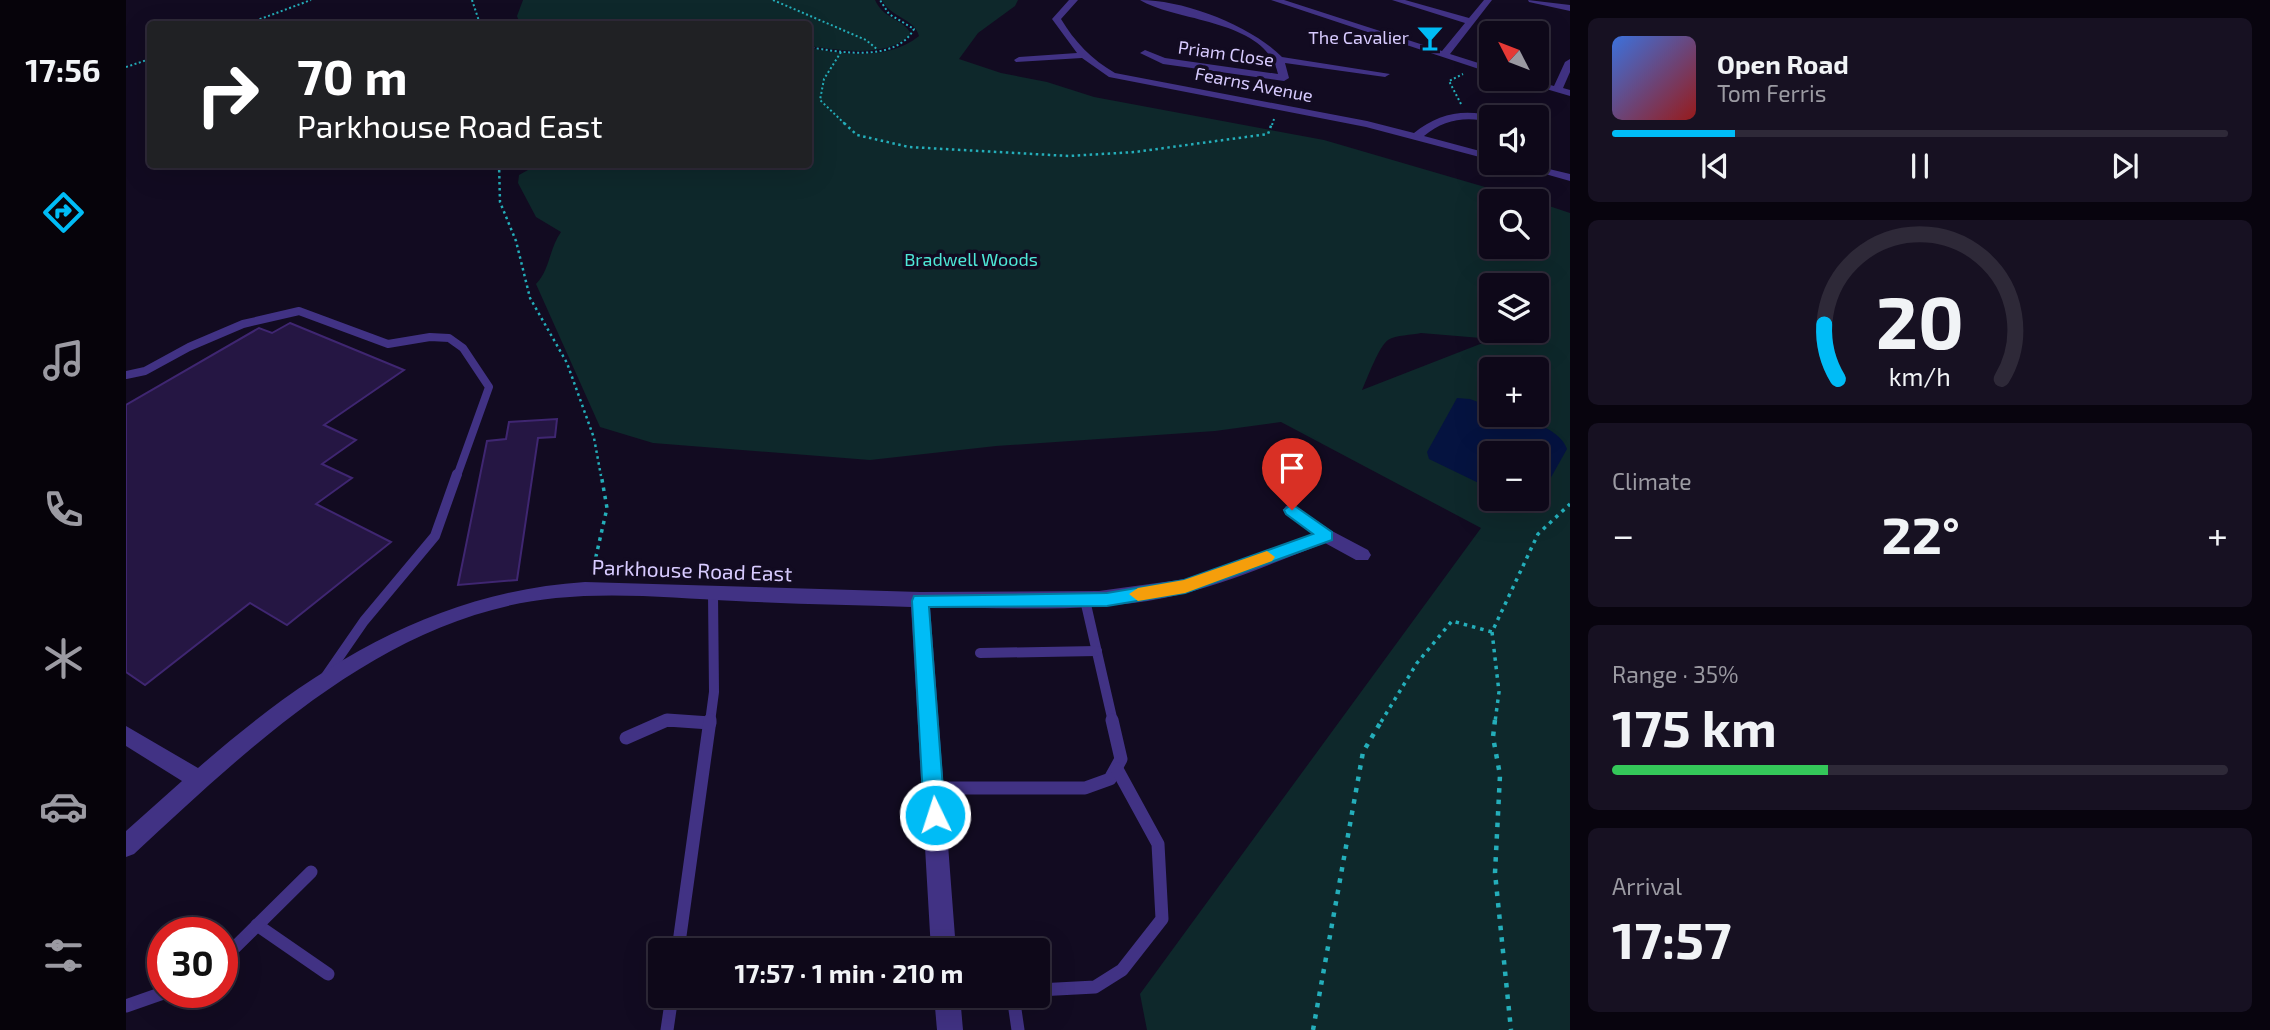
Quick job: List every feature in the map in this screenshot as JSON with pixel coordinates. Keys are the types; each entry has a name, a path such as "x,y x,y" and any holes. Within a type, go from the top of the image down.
{"street":[{"name":"Fearns Avenue","path":"1074,0 1056,19 1085,55 1100,70 1112,75 1280,107 1479,154"},
{"name":"Priam Close","path":"1144,0 1214,20 1252,38 1279,59 1385,74"},
{"path":"1275,0 1478,66"},
{"path":"1396,0 1472,22"},
{"path":"1444,55 1488,0"},
{"path":"1532,0 1570,8"},
{"name":"Priam Close","path":"1145,53 1163,61 1284,78 1279,59"},
{"path":"1019,60 1085,55"},
{"path":"1557,90 1570,62"},
{"path":"1549,88 1570,93"},
{"path":"1416,137 1430,124 1469,113 1479,116"},
{"path":"1549,173 1570,178"},
{"path":"1292,510 1326,536 1362,555"},
{"name":"Parkhouse Road East","path":"126,846 199,780 321,683 364,656 408,634 474,609 526,595 588,590 920,601 1085,600 1185,586 1326,536"},
{"path":"920,601 943,938"},
{"path":"126,735 199,780"},
{"path":"948,1008 950,1030"}],"lane":[{"path":"126,374 145,371 189,347 243,324 299,311 388,344 430,337 449,338 463,348 489,387 435,536 364,621 321,683"},
{"path":"680,938 714,692 713,594"},
{"path":"933,788 1085,788 1110,779 1121,759 1085,600"},
{"path":"980,653 1097,651"},
{"path":"626,738 667,720 710,723"},
{"path":"1050,989 1095,987 1122,970 1163,919 1158,844 1117,769"},
{"path":"238,944 311,872"},
{"path":"257,925 328,974"},
{"path":"126,1006 147,999"},
{"path":"667,1030 670,1008"},
{"path":"1015,1008 1018,1030"}],"path":[{"path":"255,21 311,0"},
{"path":"472,0 479,21"},
{"path":"773,0 866,40 878,50"},
{"path":"812,48 841,52 878,50 902,45 912,36 914,29 892,18 883,9 880,0"},
{"path":"841,52 824,79 820,100 857,135 909,147 1069,156 1135,152 1268,134 1280,107"},
{"path":"126,67 147,60"},
{"path":"1469,113 1449,81 1478,66"},
{"path":"499,168 500,202 516,241 530,298 566,363 594,438 607,509 588,590"},
{"path":"1511,1030 1495,873 1500,775 1493,737 1499,692 1492,632 1538,534 1570,505"},
{"path":"1313,1030 1363,752 1417,663 1452,621 1492,632"}],"green space":[{"path":"523,0 875,0 883,12 903,25 911,34 889,47 848,51 812,46 812,21 519,21 517,16"},
{"name":"Bradwell Woods","path":"882,0 1018,0 1015,6 978,33 959,59 1094,97 1324,140 1492,189 1479,189 1479,259 1549,259 1549,206 1570,213 1570,1030 1147,1030 1140,994 1481,528 1281,422 1215,431 996,446 870,460 653,443 600,427 536,284 561,232 536,217 518,183 519,175 532,168 812,168 812,48 866,54 894,49 919,36 913,26"}],"shaded area":[{"path":"1457,398 1479,402 1479,427 1544,427 1555,434 1567,449 1549,481 1549,441 1479,441 1479,483 1429,459 1427,452"}],"building":[{"path":"290,323 404,370 324,425 356,440 322,464 352,478 316,504 391,542 287,625 250,603 145,685 126,672 126,405 259,328 272,333"},
{"path":"557,419 555,437 538,438 517,580 458,585 487,441 506,439 509,422"}],"slow traffic":[{"path":"1138,594 1185,586 1267,557"}],"place":[{"name":"The Cavalier","path":"1430,38"}],"route":[{"path":"935,815 920,601 1107,599 1185,586 1326,536 1292,510"}]}
